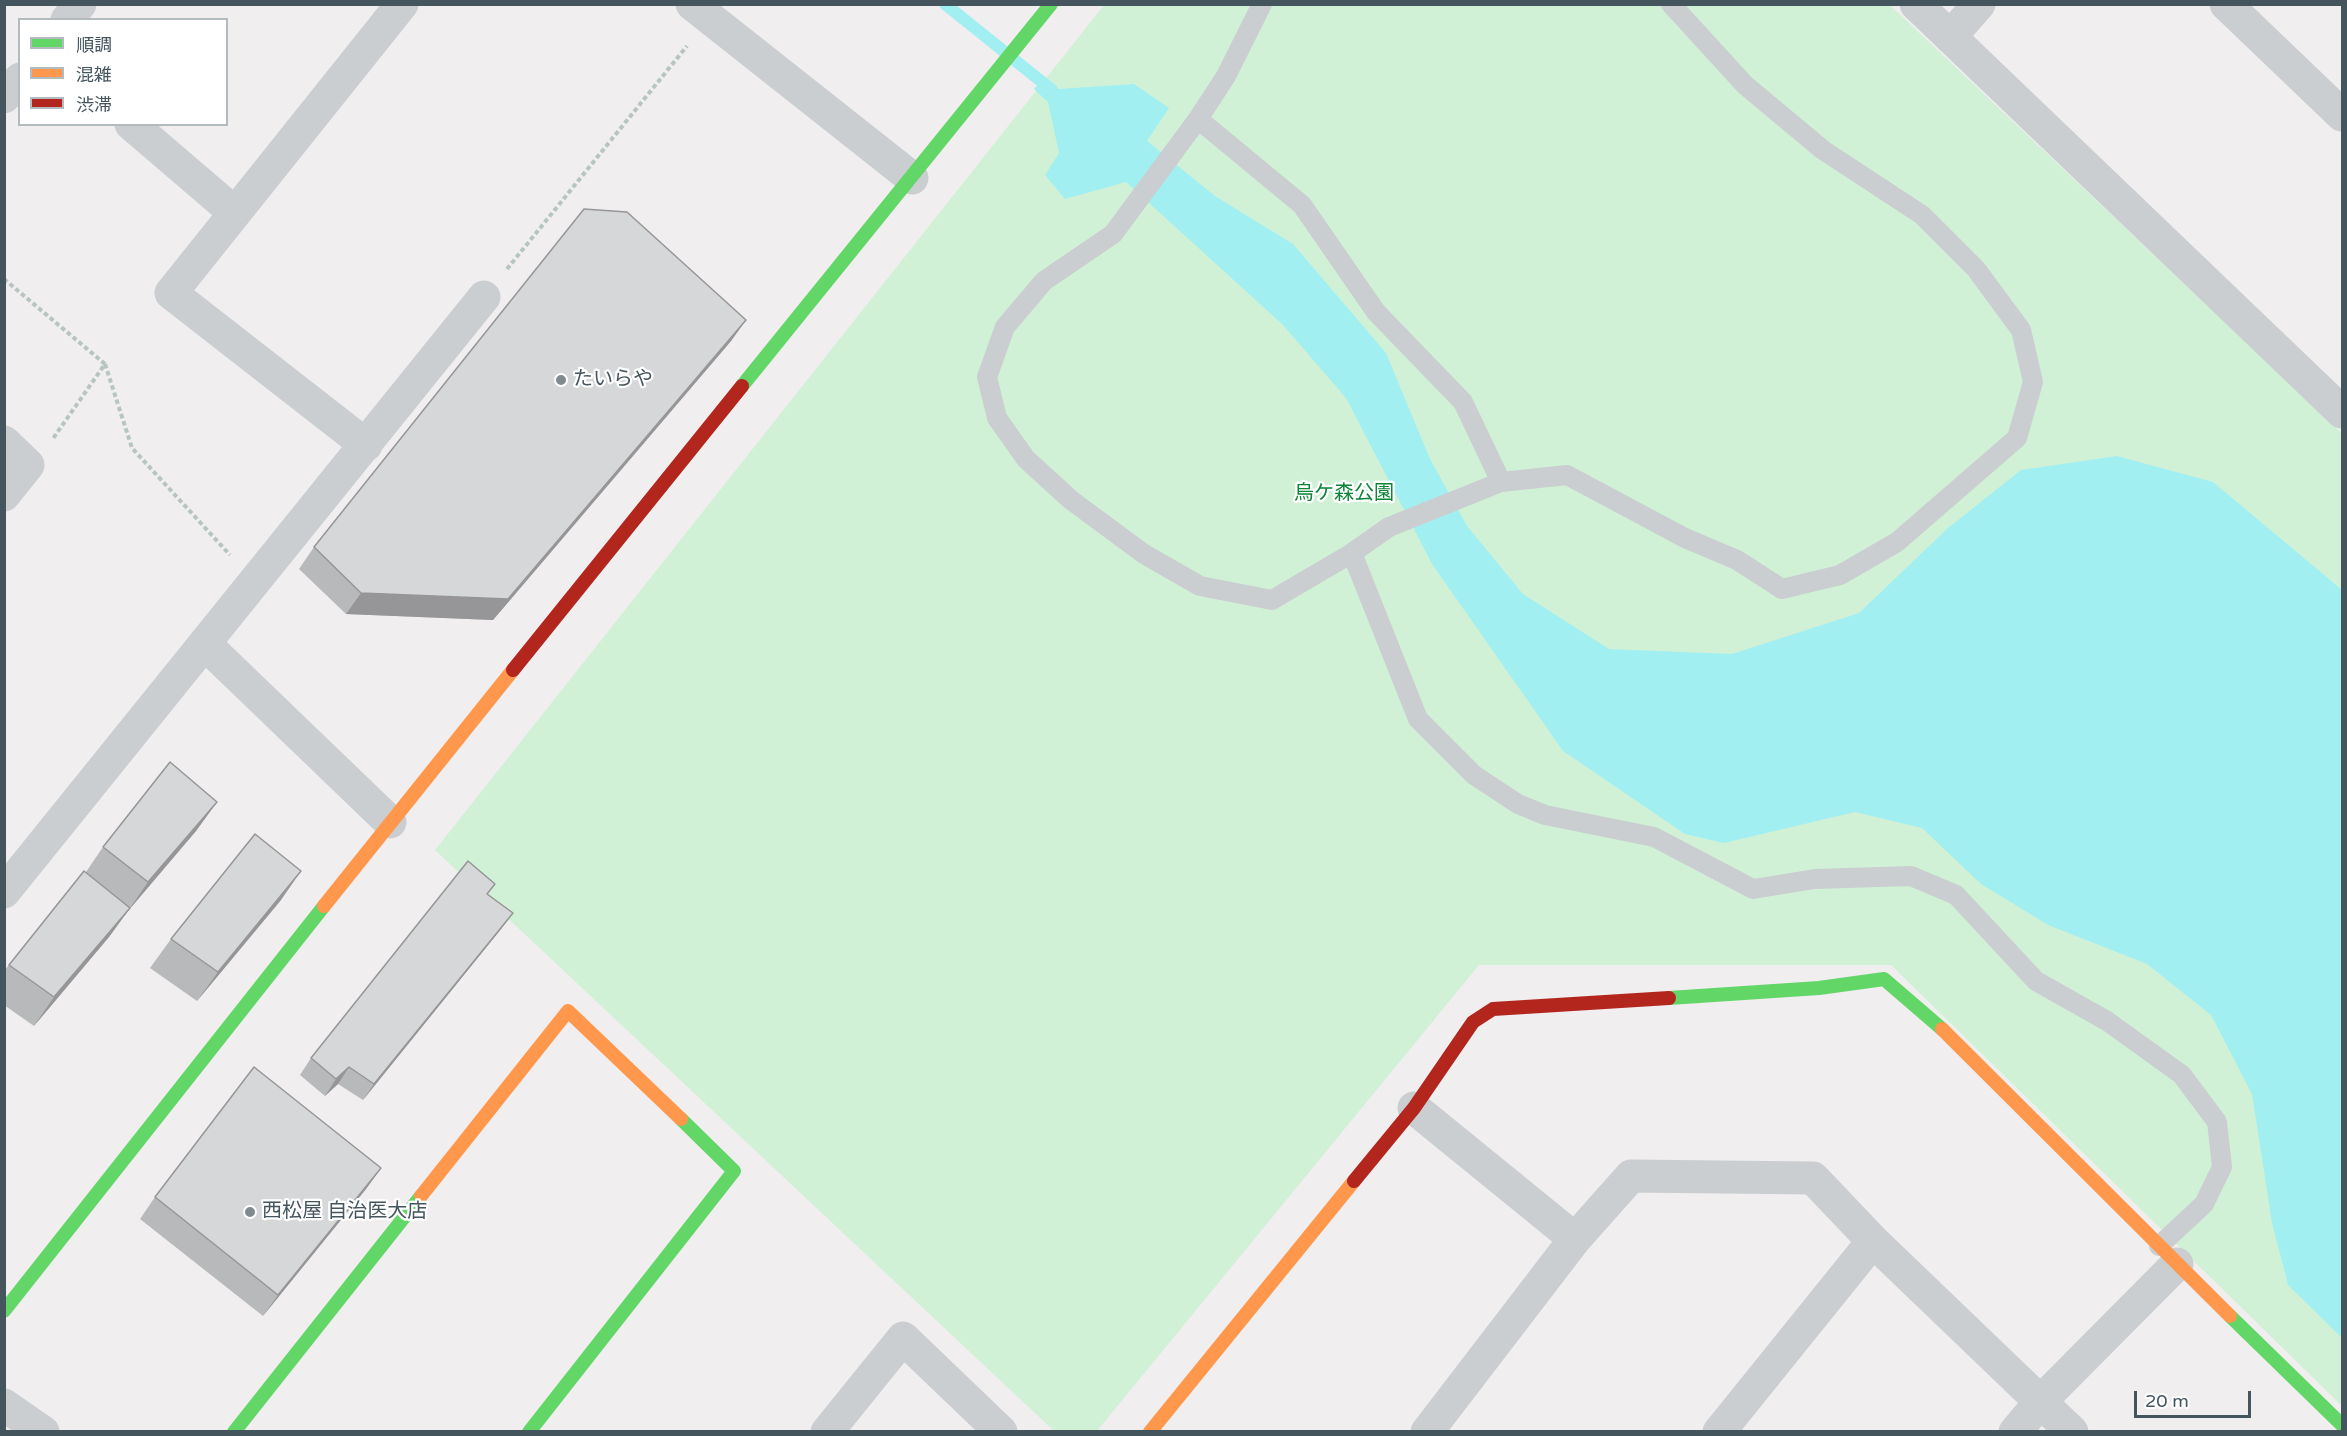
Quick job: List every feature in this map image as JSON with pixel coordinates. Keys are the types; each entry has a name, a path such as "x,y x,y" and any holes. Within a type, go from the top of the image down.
{"street":[{"path":"70,18 80,4"},
{"path":"366,445 171,293 402,4"},
{"path":"4,1311 390,822 1051,4"},
{"path":"1916,4 2343,412"},
{"path":"1950,37 1979,4"},
{"path":"2226,4 2343,115"},
{"path":"700,11 912,178"},
{"path":"4,97 18,81"},
{"path":"133,126 235,213"},
{"path":"4,892 484,297"},
{"path":"4,442 28,465 4,495"},
{"path":"205,644 390,822"},
{"path":"1150,1431 1414,1108 1473,1022 1493,1010 1819,988 1884,979 1943,1030 2168,1255 2343,1425"},
{"path":"234,1431 568,1011 734,1171 529,1431"},
{"path":"1414,1108 1575,1239"},
{"path":"1427,1431 1575,1239 1632,1176 1813,1178 1874,1241 2072,1431"},
{"path":"1719,1431 1874,1241"},
{"path":"2015,1431 2168,1255"},
{"path":"827,1431 903,1338 1001,1431"},
{"path":"4,1405 43,1431"}],"lane":[{"path":"1262,4 1226,76 1198,119 1113,234 1044,281 1005,327 987,377 997,418 1026,459 1071,500 1144,554 1200,586 1272,600 1352,553 1389,527 1501,482 1567,475 1685,538 1737,560 1782,589 1840,575 1897,542 2017,438 2032,382 2021,330 1976,268 1922,216 1823,150 1745,85 1671,4"},
{"path":"1198,119 1302,205 1376,312 1462,402 1501,482"},
{"path":"1352,553 1418,719 1474,776 1518,804 1545,815 1654,837 1753,889 1815,879 1911,876 1956,895 2036,981 2107,1021 2182,1075 2217,1122 2222,1167 2204,1204 2168,1255"}],"path":[{"path":"484,297 700,11"},
{"path":"4,279 105,364 132,448 254,582"},
{"path":"28,465 47,447 105,364"}],"green space":[{"name":"烏ケ森公園","path":"1104,5 1890,5 2342,433 2342,1406 1891,965 1479,965 1097,1431 1054,1431 435,850"}],"water":[{"path":"1043,79 1058,89 1134,84 1169,108 1147,141 1215,196 1293,244 1386,353 1430,459 1467,526 1523,594 1609,649 1732,654 1859,613 1948,528 2021,470 2117,456 2213,482 2342,590 2342,1338 2288,1285 2272,1223 2252,1094 2211,1015 2147,964 2048,925 1981,884 1922,828 1855,812 1724,843 1685,834 1563,751 1432,564 1346,398 1283,325 1126,182 1065,199 1045,175 1059,153 1048,102 1034,89"}],"building":[{"path":"584,209 627,212 746,320 508,599 361,593 314,547"},
{"path":"170,762 217,802 148,882 103,847"},
{"path":"255,834 301,871 218,972 171,939"},
{"path":"468,861 495,884 487,894 513,913 374,1084 349,1067 336,1079 311,1058"},
{"path":"84,871 130,908 54,997 9,965"},
{"path":"254,1067 381,1168 278,1295 155,1197"}],"waterway":[{"path":"945,4 1052,90"}],"traffic: fast":[{"path":"742,386 1051,4"},
{"path":"4,1311 324,906"},
{"path":"1669,998 1819,988 1884,979 1942,1029"},
{"path":"529,1432 734,1171 681,1119"},
{"path":"234,1432 421,1196"},
{"path":"2230,1316 2342,1425"}],"traffic: slow":[{"path":"324,906 513,670"},
{"path":"421,1196 568,1011 681,1119"},
{"path":"1942,1029 2230,1316"},
{"path":"1150,1432 1354,1181"}],"traffic: jam":[{"path":"513,670 742,386"},
{"path":"1354,1181 1414,1108 1473,1022 1493,1009 1669,998"}],"place":[{"name":"たいらや","path":"561,380"},
{"name":"西松屋 自治医大店","path":"250,1212"}]}
